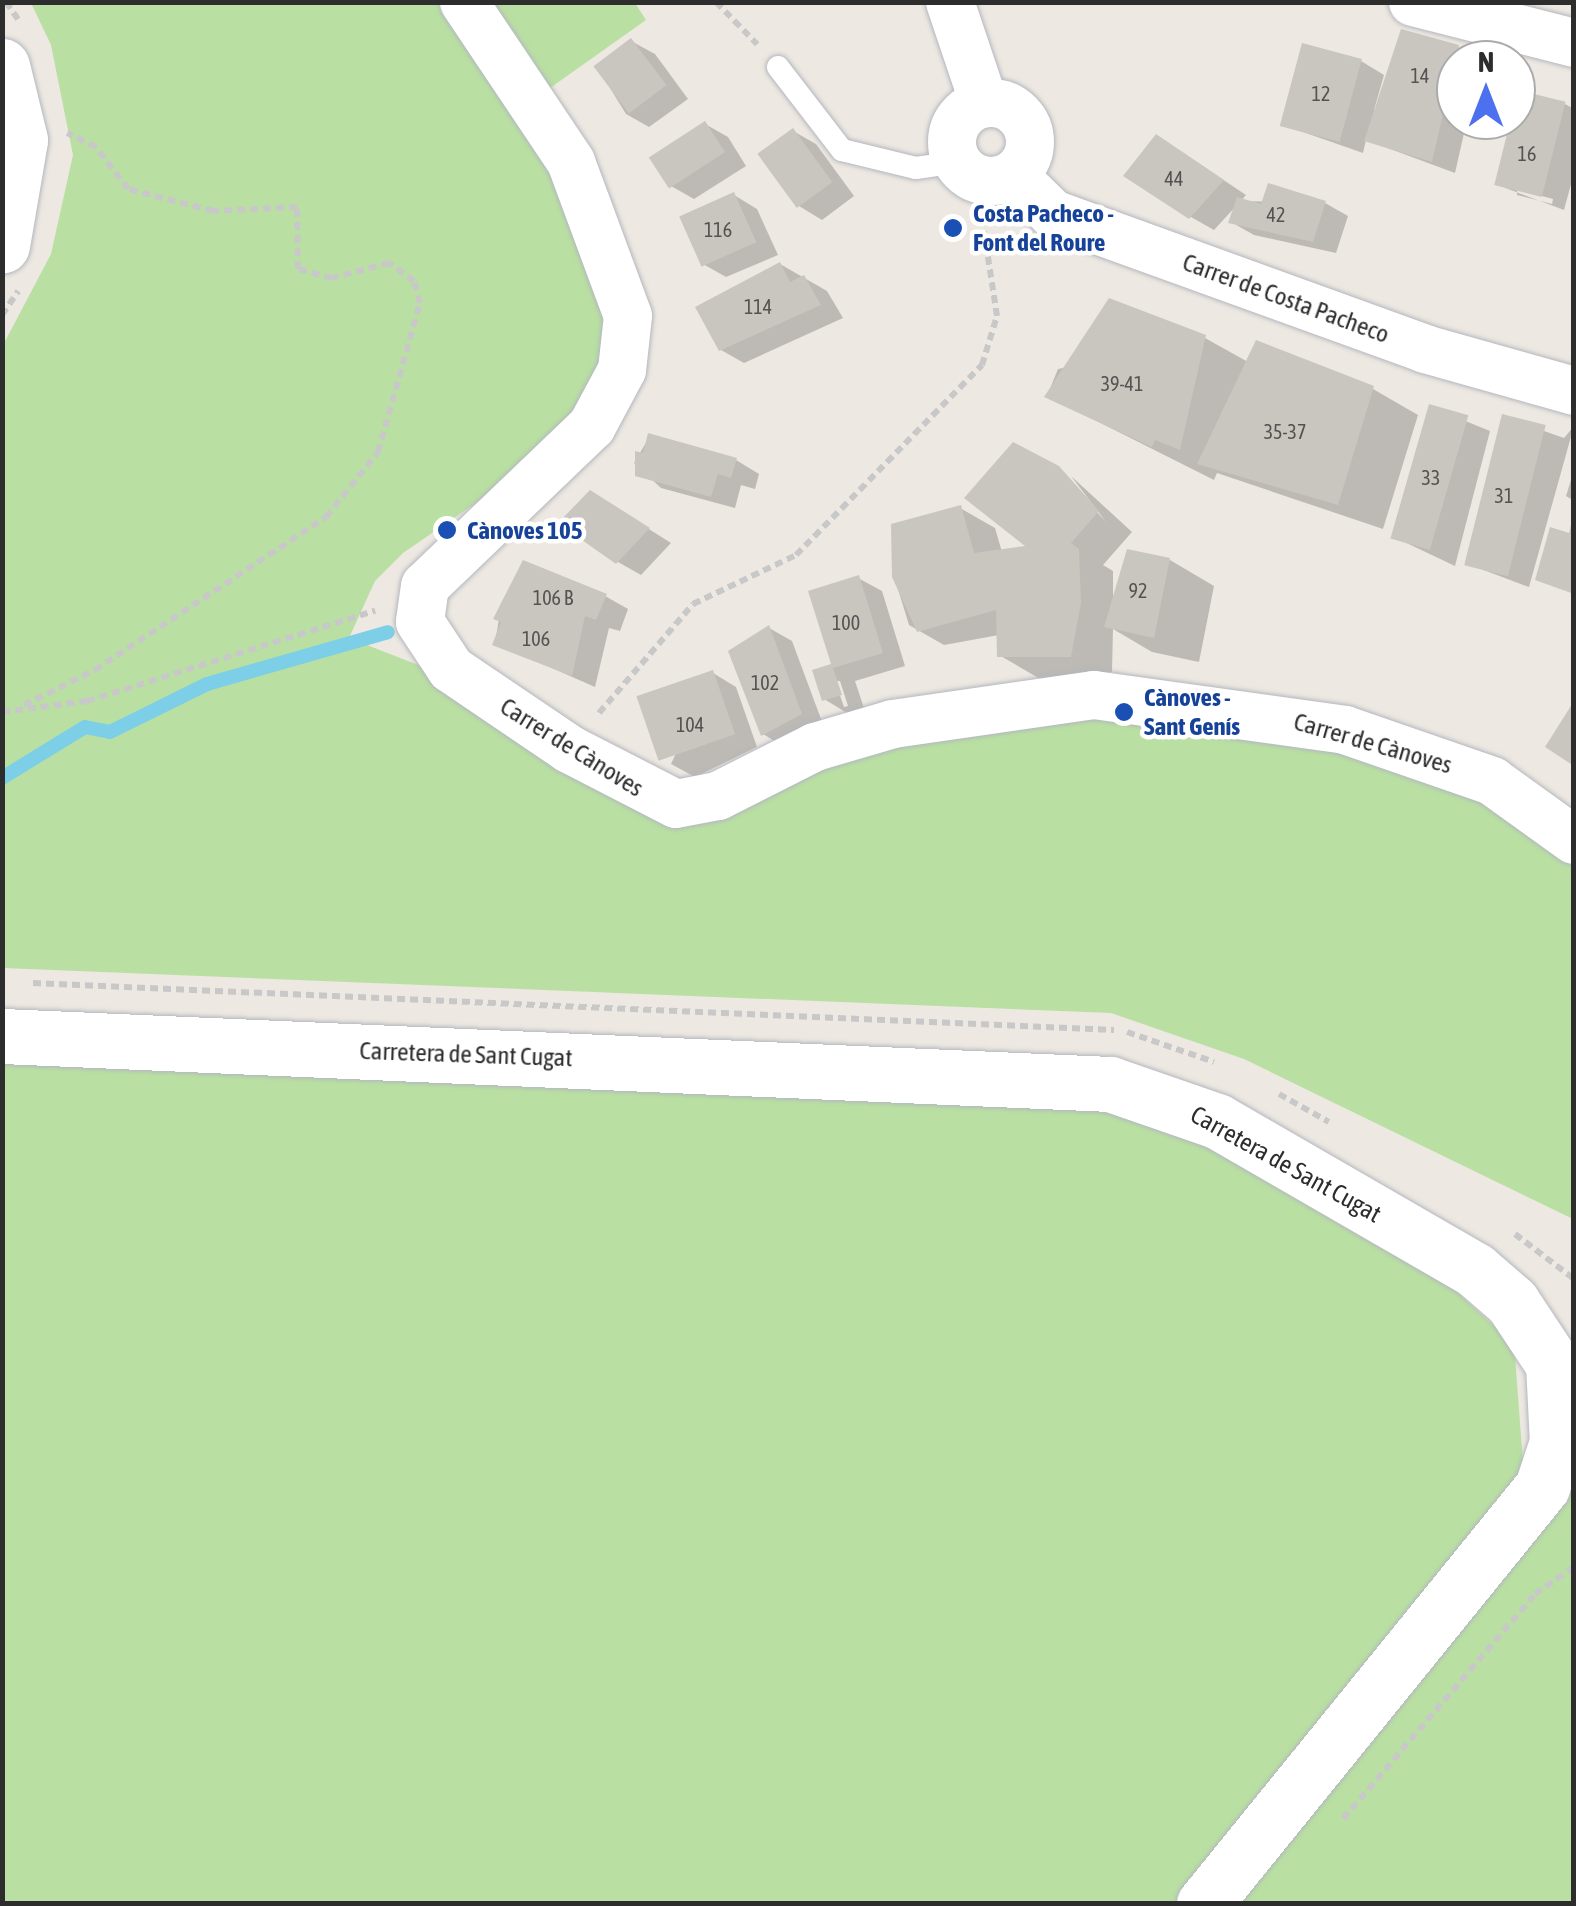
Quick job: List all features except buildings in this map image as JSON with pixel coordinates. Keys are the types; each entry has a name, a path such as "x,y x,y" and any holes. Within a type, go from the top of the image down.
{"main road":[{"path":"2,66 20,140 2,244"},
{"name":"Carretera de Sant Cugat","path":"2,1008 1110,1056 1255,1113 1502,1259 1540,1292 1574,1348"},
{"name":"Carretera de Sant Cugat","path":"2,1036 1110,1084 1217,1121 1475,1270 1512,1302 1553,1364 1557,1442 1542,1487 1204,1904"},
{"path":"1235,1904 1535,1548 1574,1489"}],"street":[{"path":"418,604 438,568 592,426 612,398 628,344 625,290 594,207 464,2"},
{"path":"950,2 984,103"},
{"path":"1412,2 1574,43"},
{"path":"984,103 1009,106 1028,126 1030,153 1014,175 976,178 957,162 955,125 984,103"},
{"name":"Carrer de Costa Pacheco","path":"1014,175 1054,214 1425,349 1574,391"},
{"name":"Carrer de Cànoves","path":"418,604 426,636 451,669 586,759 676,804 700,803 815,747 893,724 1094,695 1344,730 1492,781 1574,840"}],"lane":[{"path":"771,60 842,150 916,168 957,162"}],"path":[{"path":"716,2 771,60"},
{"path":"2,712 96,670 326,517 378,452 420,303 414,280 390,263 332,278 298,269 296,207 213,210 128,189 96,147 51,131"},
{"path":"594,718 692,604 796,555 982,365 997,316 983,225"},
{"path":"24,705 87,701 418,604"},
{"path":"1332,1831 1535,1594 1574,1567"}],"green space":[{"path":"31,3 442,3 564,197 607,294 609,347 587,402 486,496 403,553 375,581 349,638 454,679 637,801 1046,712 1295,735 1397,762 1573,843 1573,1219 1244,1059 1111,1013 3,968 2,347 51,254 73,155 51,45"},
{"path":"488,3 635,3 646,20 550,88"},
{"path":"3,1057 1063,1098 1178,1130 1447,1283 1514,1344 1523,1462 1573,1465 1573,1903 3,1904"}],"waterway":[{"path":"2,778 85,727 110,732 207,684 388,632"}],"place":[{"name":"Costa Pacheco - Font del Roure","path":"953,228"},
{"name":"Cànoves 105","path":"447,530"},
{"name":"Cànoves - Sant Genís","path":"1124,712"}]}
